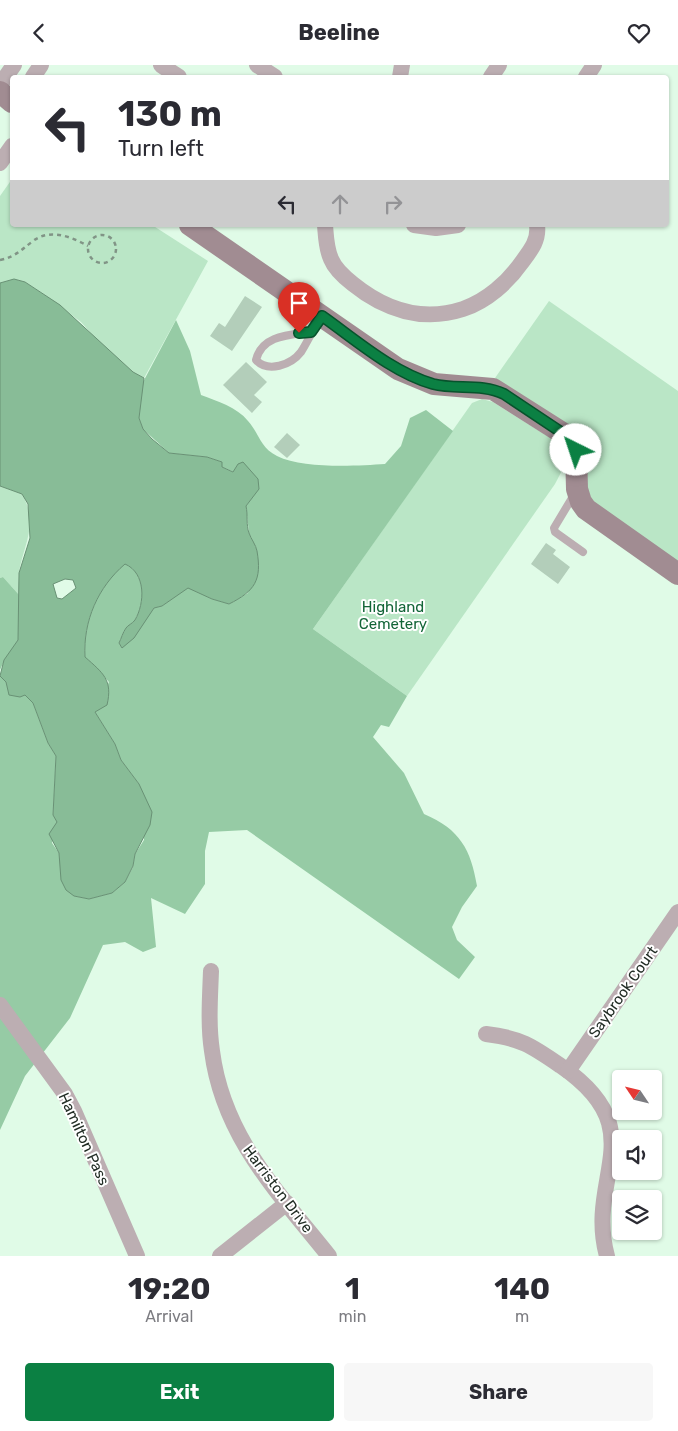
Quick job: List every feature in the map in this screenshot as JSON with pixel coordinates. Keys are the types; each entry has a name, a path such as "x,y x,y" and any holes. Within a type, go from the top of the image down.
{"street":[{"path":"0,85 14,65"},
{"path":"161,65 175,75"},
{"path":"257,65 272,75"},
{"path":"0,163 10,149"},
{"path":"193,227 316,324 415,378 448,387 493,389 564,434 576,450 577,489 581,502 592,515 678,574"},
{"path":"326,227 326,243 331,259 342,275 384,305 422,313 444,313 464,308 490,295 515,271 530,251 538,235 537,227"},
{"path":"429,227 447,227"},
{"name":"Saybrook Court","path":"568,1071 678,912"},
{"name":"Harriston Drive","path":"210,971 212,1052 227,1113 247,1151 329,1256"},
{"name":"Hamilton Pass","path":"0,1005 70,1103 137,1256"},
{"path":"486,1034 520,1040 568,1071 592,1091 600,1102 611,1131 610,1170 602,1230 607,1256"},
{"path":"220,1256 287,1203"}],"lane":[{"path":"316,324 300,353 289,361 269,367 261,365 256,360 258,351 265,343 316,324"},
{"path":"577,489 554,528 555,532 583,552"}],"path":[{"path":"0,260 12,258 35,239 44,235 58,234 71,237 88,246"},
{"path":"97,235 107,236 114,242 115,251 111,259 99,262 89,254 88,246 97,235"}],"green space":[{"path":"10,182 10,227 155,227 208,261 144,378 133,372 97,340 81,322 42,293 25,282 14,279 0,283 0,196"},
{"path":"549,301 678,391 678,565 590,504 587,487 588,453 583,438 495,378"},
{"name":"Highland Cemetery","path":"482,399 493,402 560,444 567,461 555,484 407,696 313,629 472,403"},
{"path":"0,486 22,494 29,514 29,533 19,572 20,596 3,577 0,578"}],"shaded area":[{"path":"14,279 25,282 60,305 133,372 144,378 139,418 143,429 169,453 207,457 222,462 222,467 233,472 238,464 243,462 258,479 259,489 246,506 248,530 256,549 258,570 255,583 245,594 229,604 212,599 188,588 162,606 154,608 134,638 122,648 119,643 126,628 135,620 142,597 140,581 132,568 125,564 115,573 94,606 87,631 85,657 105,678 109,689 107,705 95,712 115,744 121,760 139,784 152,812 150,825 135,854 133,866 125,882 112,893 89,899 74,896 66,890 61,880 59,853 49,834 57,822 53,815 56,756 48,743 33,703 25,695 20,697 9,695 6,682 0,676 4,660 18,640 19,573 30,538 28,504 22,494 0,486 0,283","holes":["65,579 73,580 76,588 62,599 57,598 53,584"]},
{"path":"176,320 190,351 201,395 226,405 243,416 267,449 277,456 315,465 385,464 401,446 410,418 426,410 453,431 313,629 407,696 389,727 381,725 373,737 404,773 424,814 447,827 462,842 467,851 477,886 462,907 452,927 457,940 475,957 459,979 247,830 209,832 205,851 205,884 185,914 151,898 156,947 143,952 125,942 103,945 70,1018 25,1076 0,1130 0,676 33,703 48,743 56,756 53,815 58,822 52,843 59,853 61,866 74,896 89,899 112,893 125,882 133,867 135,854 144,840 139,784 121,760 115,744 95,712 109,682 85,657 87,631 94,605 115,572 125,563 132,568 137,574 142,589 141,605 135,620 123,633 119,643 122,648 154,608 162,606 188,587 212,599 229,604 248,593 257,550 249,533 246,506 254,495 234,472 222,467 222,462 207,457 169,453 143,429 139,418 142,384"},
{"path":"3,577 20,596 20,624 18,640 0,670 0,578"}],"building":[{"path":"245,296 262,307 232,351 210,336 219,323 225,327"},
{"path":"246,362 267,382 254,395 262,402 252,413 223,385"},
{"path":"287,433 300,445 287,458 274,447"},
{"path":"546,543 556,550 553,554 570,567 558,584 531,564"}],"route":[{"path":"299,333 311,332 322,316 398,369 415,378 448,387 482,387 504,394 564,434 576,450"}]}
